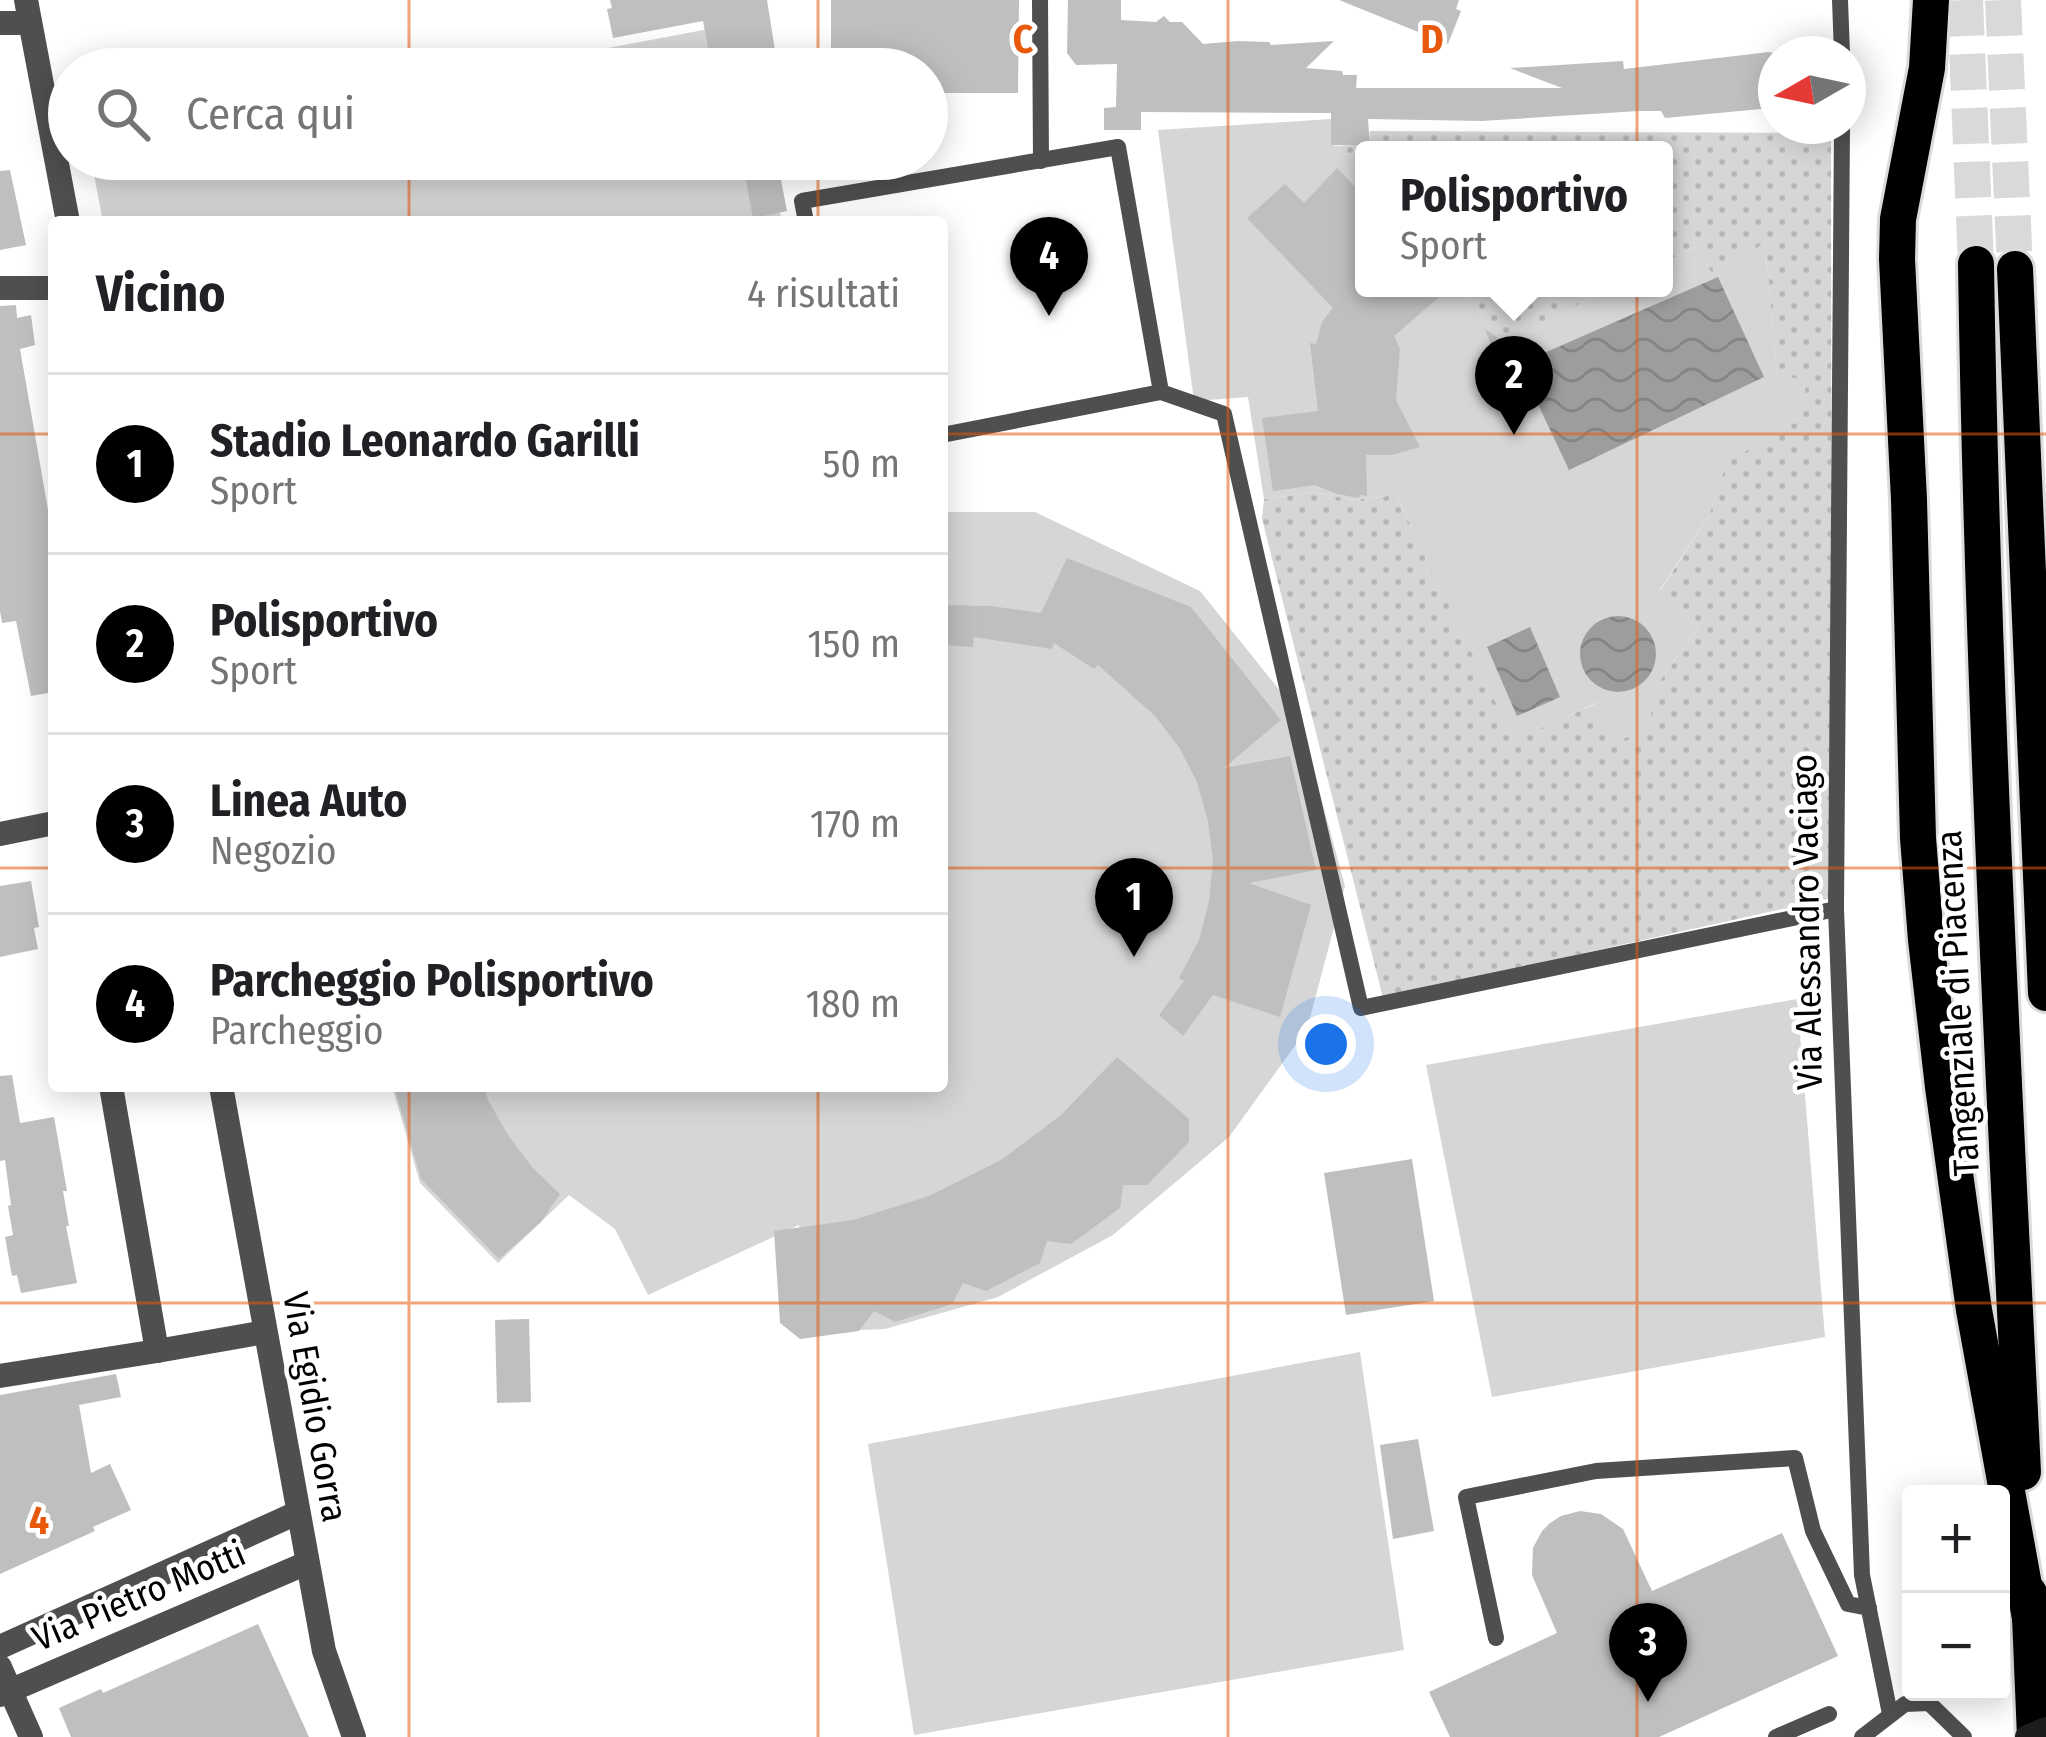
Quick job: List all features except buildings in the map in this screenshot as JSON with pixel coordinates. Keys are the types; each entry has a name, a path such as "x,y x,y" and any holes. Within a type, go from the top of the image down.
{"highway":[{"path":"1931,0 1927,68 1898,219 1897,259 1918,838 1943,1088 1974,1310 2030,1618"},
{"name":"Tangenziale di Piacenza","path":"1976,265 1994,885 2030,1618 2031,1737"},
{"path":"2015,269 2046,993"}],"main road":[{"path":"2031,1737 2046,1729"}],"street":[{"path":"0,23 28,12 48,117"},
{"path":"60,180 67,216"},
{"path":"0,288 48,288"},
{"path":"0,834 48,825"},
{"path":"112,1092 157,1352"},
{"name":"Via Egidio Gorra","path":"221,1092 324,1651 354,1737"},
{"path":"0,1376 265,1332"},
{"name":"Via Pietro Motti","path":"0,1647 297,1513"},
{"name":"Via Pietro Motti","path":"3,1684 307,1563"},
{"path":"3,1684 31,1737"}],"lane":[{"path":"1040,0 1041,161"},
{"path":"1840,0 1841,36"},
{"name":"Via Alessandro Vaciago","path":"1842,144 1836,909 1862,1575 1890,1714"},
{"path":"948,177 1118,147 1160,392"},
{"path":"805,216 802,201 927,180"},
{"path":"948,434 1160,392 1224,414 1360,1008 1836,909"},
{"path":"1496,1638 1466,1497 1596,1471 1796,1458 1813,1532 1848,1604 1869,1608"},
{"path":"1862,1737 1905,1704 1929,1703 1964,1737"},
{"path":"1776,1737 1829,1714"}],"shaded area":[{"path":"741,23 746,48 608,48"},
{"path":"1331,119 1331,145 1338,146 1355,165 1355,297 1469,297 1506,339 1593,297 1673,297 1673,258 1696,247 1712,273 1765,243 1777,375 1806,380 1803,418 1745,452 1730,453 1709,515 1660,590 1698,629 1649,695 1654,733 1607,741 1596,703 1514,741 1396,495 1354,500 1314,492 1264,499 1248,397 1194,401 1158,130"},
{"path":"1370,131 1758,133 1758,144 1831,144 1832,898 1383,998 1262,519 1264,499 1314,492 1354,500 1396,495 1514,740 1597,703 1649,695 1698,629 1660,591 1709,515 1730,452 1777,376 1765,244 1712,274 1696,247 1673,258 1673,141 1369,141"},
{"path":"1338,146 1355,146 1355,165"},
{"path":"95,180 773,180 781,216 102,216"},
{"path":"1469,297 1594,297 1506,340"},
{"path":"948,512 1035,512 1200,591 1298,713 1345,886 1307,1029 1229,1137 1113,1235 998,1297 885,1329 815,1332 799,1225 648,1295 615,1229 569,1195 498,1263 420,1183 394,1092 948,1092"},
{"path":"1797,999 1825,1337 1492,1397 1426,1065"},
{"path":"1360,1352 1404,1650 914,1735 868,1444"}],"water":[{"path":"1718,277 1764,377 1569,470 1519,364"},
{"path":"1618,616 1645,627 1656,654 1645,681 1618,692 1591,681 1580,654 1591,627"},
{"path":"1530,627 1560,697 1517,716 1487,647"}],"tunnel":[{"path":"1965,0 1976,264"},
{"path":"2003,0 2015,269"}],"place":[{"name":"Parcheggio Polisportivo","path":"1049,316"},
{"name":"Polisportivo","path":"1514,435"},
{"name":"Stadio Leonardo Garilli","path":"1134,957"},
{"name":"Linea Auto","path":"1648,1702"}]}
